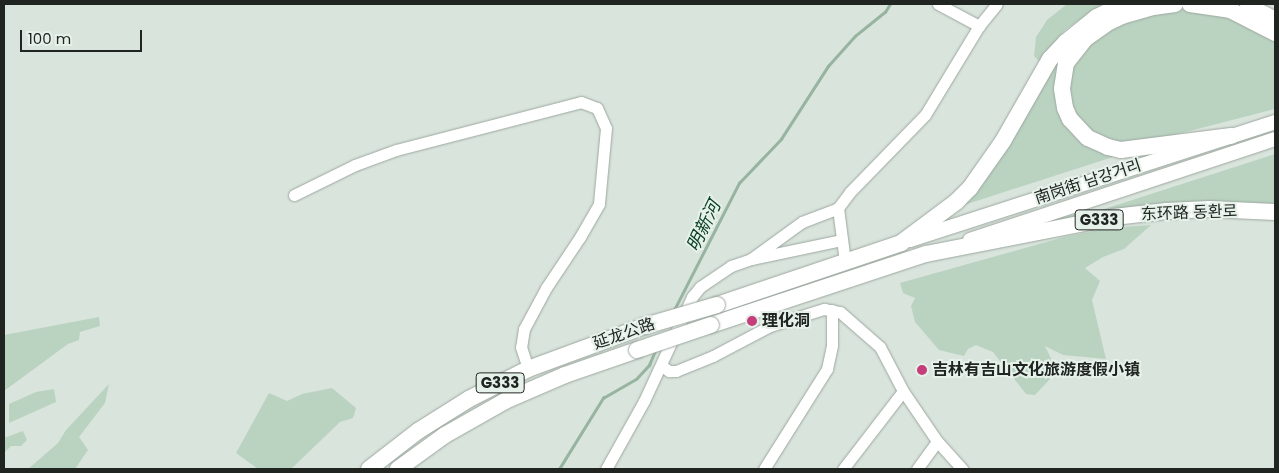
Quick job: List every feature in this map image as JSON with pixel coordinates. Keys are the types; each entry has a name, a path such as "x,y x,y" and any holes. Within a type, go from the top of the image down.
{"highway":[{"name":"G333","path":"901,243 956,202 970,188 1004,141 1050,60 1066,42 1097,17 1124,4"},
{"path":"1175,4 1153,7 1122,16 1109,22 1085,39 1066,63 1062,89 1065,108 1070,119 1088,138 1108,147 1121,150 1231,136"},
{"path":"1190,4 1230,10 1275,33"},
{"path":"1244,4 1275,20"},
{"name":"东环路 동환로","path":"926,254 1114,217 1167,211 1210,209 1275,212"},
{"name":"延龙公路","path":"369,469 441,415 528,369 646,326 901,243"},
{"name":"延龙公路","path":"398,469 445,435 504,401 565,375 926,254"}],"main road":[{"name":"南岗街 남강거리","path":"901,243 1275,122"},
{"name":"南岗街 남강거리","path":"926,254 1275,140"}],"street":[{"path":"938,4 979,26"},
{"path":"606,469 662,366 692,297 700,287 722,272 751,258 802,222 838,208 850,192 925,115 979,26 997,4"},
{"path":"294,195 355,165 396,150 581,102 598,108 606,128 599,204 580,237 546,288 524,329 522,348 528,369"},
{"path":"838,208 845,262"},
{"path":"751,258 841,240"},
{"path":"764,307 770,326"},
{"path":"662,366 670,370 689,367 770,326 813,312 832,310 844,316 880,347 903,391 937,441 962,469"},
{"path":"764,469 827,369 832,345 832,310"},
{"path":"843,469 903,391"},
{"path":"917,469 937,441"}],"green space":[{"path":"1067,4 1102,4 1065,30 1039,61 1034,56 1036,37 1047,20"},
{"path":"1168,9 1218,12 1275,37 1275,109 1170,136 1117,144 1091,132 1073,114 1069,77 1073,64 1091,41 1125,21"},
{"path":"1055,61 1060,63 1060,105 1116,156 961,206"},
{"path":"1275,154 1275,204 1047,225 1051,221 1091,210 1092,213"},
{"path":"1151,225 1124,249 1103,257 1085,268 1100,281 1092,300 1106,359 1063,355 1045,346 1055,367 1051,378 1035,395 1026,394 993,352 976,345 968,349 964,356 939,350 915,322 911,306 915,298 903,293 900,283 1064,237 1110,228"},
{"path":"99,317 100,326 80,332 79,340 68,344 4,391 4,335"},
{"path":"109,384 105,403 79,437 88,450 75,469 28,469 58,443 66,430"},
{"path":"332,388 356,408 353,418 340,422 291,469 258,469 236,453 269,393 287,401 302,394"},
{"path":"54,389 56,402 9,423 9,404 36,392"},
{"path":"23,431 27,440 21,446 11,446 4,453 4,438"}],"waterway":[{"name":"明新河","path":"674,310 739,183 781,139 828,66 855,36 885,12 890,4"},
{"name":"明新河","path":"559,469 603,398 637,378 649,365 655,351"}],"place":[{"name":"理化洞","path":"752,321"},
{"name":"吉林有吉山文化旅游度假小镇","path":"922,370"}]}
